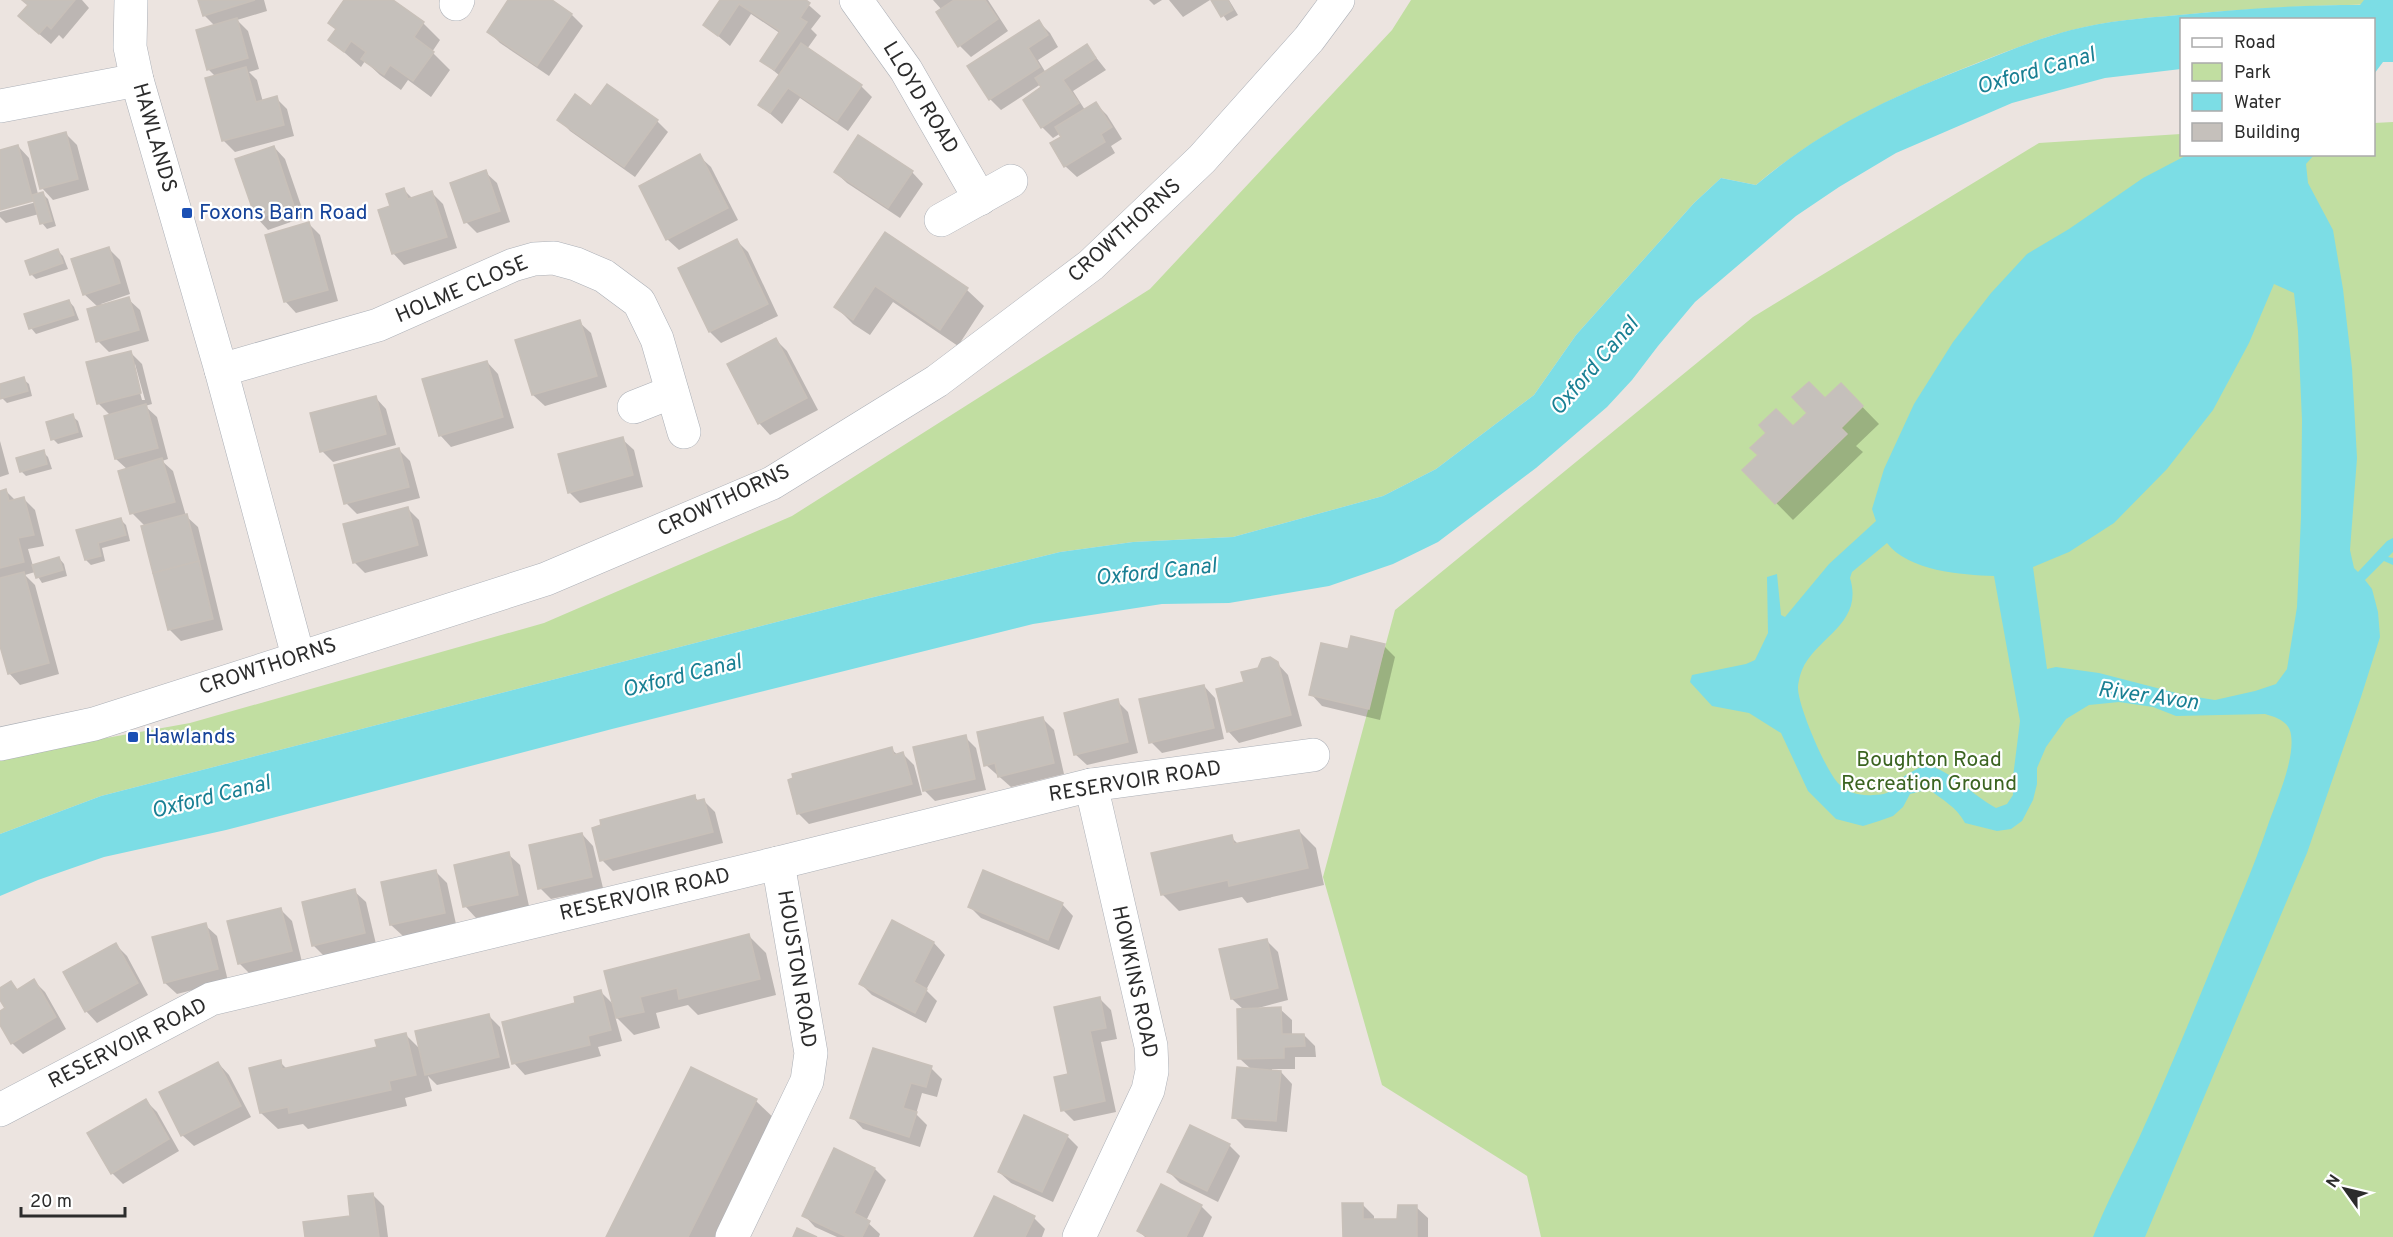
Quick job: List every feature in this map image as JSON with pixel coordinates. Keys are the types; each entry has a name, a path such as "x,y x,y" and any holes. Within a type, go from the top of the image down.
{"street":[{"name":"HAWLANDS","path":"131,0 130,47 137,80 221,370 298,656"},
{"name":"LLOYD ROAD","path":"856,0 906,70 980,199"},
{"name":"CROWTHORNS","path":"0,744 94,724 298,656 546,579 761,488 938,381 1100,257 1202,159 1309,39 1338,0"},
{"path":"0,106 137,80"},
{"path":"941,220 1011,181"},
{"name":"HOLME CLOSE","path":"221,370 378,325 513,265 534,259 554,258 604,276 639,302 657,339 684,432"},
{"path":"634,407 672,392"},
{"name":"RESERVOIR ROAD","path":"0,1110 211,999 778,863 1091,785 1313,755"},
{"name":"HOWKINS ROAD","path":"1079,1237 1148,1090 1152,1071 1151,1046 1091,785"},
{"name":"HOUSTON ROAD","path":"732,1237 807,1081 811,1053 778,863"}],"green space":[{"path":"1411,0 2393,0 2393,4 2286,7 2207,13 2126,20 2072,30 2000,54 1890,100 1807,147 1756,185 1721,178 1694,203 1576,335 1534,395 1436,469 1383,496 1233,537 1133,542 1060,552 870,598 101,796 0,834 0,757 190,723 544,623 792,516 1150,289 1392,30"},
{"name":"Boughton Road Recreation Ground","path":"2393,122 2393,1237 1541,1237 1527,1176 1382,1085 1323,877 1395,610 1753,317 2039,143 2180,134 2180,156 2375,156 2375,123"}],"water":[{"name":"Oxford Canal","path":"2364,0 2393,0 2393,62 2383,62 2375,73 2375,18 2180,18 2180,69 2105,78 2012,103 1896,153 1796,216 1695,302 1632,380 1607,407 1536,468 1438,542 1393,564 1329,586 1229,603 1162,604 1033,624 612,729 226,830 104,857 0,896 0,834 101,796 870,598 1060,552 1133,542 1233,537 1383,496 1436,469 1534,395 1576,335 1694,203 1721,178 1756,185 1806,147 1886,102 2009,51 2071,30 2125,20 2247,9 2360,5"},
{"name":"River Avon","path":"2185,156 2313,156 2306,164 2308,183 2333,230 2343,289 2352,368 2357,458 2350,550 2354,568 2358,572 2387,541 2393,538 2393,552 2388,557 2393,558 2393,565 2384,561 2365,580 2372,589 2378,612 2380,637 2307,853 2145,1237 2093,1237 2169,1069 2281,791 2292,745 2290,730 2285,723 2265,714 2176,716 2153,707 2119,702 2089,705 2066,719 2046,747 2037,768 2037,784 2033,800 2022,821 2011,829 1997,831 1965,823 1954,808 1929,789 1910,794 1903,807 1893,816 1863,826 1836,819 1808,791 1781,733 1749,713 1712,706 1690,682 1692,675 1746,664 1755,660 1768,633 1767,577 1777,574 1781,615 1785,617 1829,564 1876,521 1872,509 1884,469 1914,404 1953,342 1991,293 2027,254 2069,229 2143,178","holes":["2274,284 2294,293 2302,420 2301,517 2297,607 2287,669 2276,684 2215,700 2184,695 2099,673 2056,667 2047,669 2033,567 2069,552 2114,523 2167,469 2213,410 2249,343","1887,543 1908,560 1936,570 1994,576 2020,721 2013,795 2007,804 1996,808 1954,778 1926,764 1906,775 1886,793 1880,795 1855,793 1839,784 1820,753 1799,697 1798,686 1802,670 1809,658 1837,629 1851,607 1853,594 1850,578 1852,572"]}],"building":[{"path":"22,0 75,0 51,29 47,25 39,34 18,16 28,5"},
{"path":"198,0 255,0 203,16"},
{"path":"344,0 393,0 424,22 414,37 434,52 413,81 390,65 384,75 361,59 366,52 351,41 344,52 328,40 336,29 328,23"},
{"path":"508,0 552,0 572,14 537,66 487,32"},
{"path":"720,0 806,0 810,3 800,18 807,22 774,70 760,61 780,31 739,4 718,36 703,25"},
{"path":"954,0 985,0 998,19 958,47 936,12"},
{"path":"1211,0 1228,0 1233,10 1221,17"},
{"path":"237,18 248,58 207,70 196,30"},
{"path":"1039,20 1048,35 1028,48 1040,67 989,100 967,66"},
{"path":"801,43 862,85 837,121 788,88 770,113 758,105"},
{"path":"1087,44 1096,58 1063,80 1079,103 1041,128 1023,100 1041,87 1035,78"},
{"path":"246,67 256,102 277,96 284,125 222,141 205,78"},
{"path":"607,84 658,120 624,167 557,120 575,94 591,106"},
{"path":"1096,102 1112,127 1101,134 1105,142 1064,167 1050,143 1061,137 1055,127"},
{"path":"66,132 78,179 40,189 28,142"},
{"path":"858,135 913,171 888,208 834,172"},
{"path":"18,145 33,201 0,210 0,150"},
{"path":"274,146 294,206 256,219 235,159"},
{"path":"700,154 728,208 666,240 639,186"},
{"path":"486,170 500,211 464,223 450,183"},
{"path":"404,188 408,199 432,191 447,237 392,254 378,210 390,206 386,194"},
{"path":"43,192 52,221 40,224 32,195"},
{"path":"309,222 328,290 284,302 265,235"},
{"path":"885,232 968,288 940,330 875,286 853,320 834,307"},
{"path":"737,239 768,304 709,332 678,268"},
{"path":"109,247 120,283 83,295 71,259"},
{"path":"58,249 63,263 30,275 25,261"},
{"path":"129,297 139,330 96,342 87,309"},
{"path":"69,300 74,315 29,329 24,314"},
{"path":"580,320 597,376 532,395 515,340"},
{"path":"776,338 807,398 758,424 727,364"},
{"path":"131,351 141,393 97,404 86,362"},
{"path":"487,361 503,417 439,436 422,379"},
{"path":"24,377 28,391 0,399 0,384"},
{"path":"1809,382 1825,398 1841,383 1863,406 1841,428 1847,434 1775,504 1742,470 1758,455 1750,448 1766,433 1759,425 1776,409 1793,426 1807,413 1792,397"},
{"path":"376,396 386,434 320,452 310,413"},
{"path":"146,404 158,448 115,459 104,416"},
{"path":"73,414 78,432 51,440 46,422"},
{"path":"623,437 633,475 568,493 558,454"},
{"path":"399,448 409,487 344,504 334,465"},
{"path":"44,450 47,464 20,472 16,458"},
{"path":"162,458 175,502 130,514 118,471"},
{"path":"6,489 9,501 24,497 34,535 18,538 24,562 0,568 0,491"},
{"path":"408,507 418,545 353,563 343,524"},
{"path":"187,514 199,561 153,573 141,526"},
{"path":"121,518 126,535 98,543 101,556 85,560 76,530"},
{"path":"59,557 63,570 36,578 32,565"},
{"path":"199,561 213,619 168,630 153,573"},
{"path":"24,572 49,663 8,674 0,646 0,578"},
{"path":"1351,636 1385,644 1369,709 1309,695 1321,643 1348,649"},
{"path":"1270,657 1278,662 1291,715 1227,732 1216,689 1244,682 1241,672 1258,668 1262,659"},
{"path":"1204,685 1214,728 1149,743 1139,699"},
{"path":"1118,699 1128,742 1074,755 1064,713"},
{"path":"1043,717 1054,763 998,777 995,763 984,766 977,732"},
{"path":"966,735 975,779 923,791 913,747"},
{"path":"892,747 894,755 903,752 912,784 797,814 788,780 793,778 792,774"},
{"path":"695,795 696,801 704,799 713,832 600,861 592,828 601,825 600,820"},
{"path":"1299,830 1308,868 1229,886 1228,880 1161,895 1151,853 1232,835 1234,844"},
{"path":"582,833 592,877 538,889 529,845"},
{"path":"509,852 518,895 463,907 454,865"},
{"path":"436,870 445,913 390,925 381,882"},
{"path":"983,870 1063,903 1048,940 968,907"},
{"path":"355,889 365,933 312,946 302,902"},
{"path":"281,908 292,951 238,964 227,921"},
{"path":"892,920 934,942 914,982 927,989 915,1013 859,984"},
{"path":"206,923 218,969 164,983 152,937"},
{"path":"749,934 760,979 679,999 677,988 640,997 644,1012 616,1018 604,971"},
{"path":"1267,939 1278,988 1231,999 1219,949"},
{"path":"116,943 138,983 85,1012 63,972"},
{"path":"34,979 56,1017 11,1044 0,1025 0,1011 5,1008 0,1000 0,988 11,981 17,990"},
{"path":"601,990 611,1030 588,1036 590,1045 512,1064 502,1022 575,1003 574,997"},
{"path":"1100,997 1106,1028 1090,1031 1105,1101 1061,1111 1054,1077 1068,1074 1054,1007"},
{"path":"1281,1007 1282,1034 1304,1034 1305,1046 1284,1047 1284,1058 1238,1059 1237,1009"},
{"path":"489,1014 499,1057 425,1075 415,1031"},
{"path":"406,1033 416,1075 389,1081 391,1090 289,1113 288,1107 260,1113 249,1068 281,1060 282,1069 377,1047 375,1040"},
{"path":"873,1048 932,1066 926,1087 911,1083 903,1108 917,1112 909,1137 850,1118"},
{"path":"218,1062 241,1106 181,1136 159,1092"},
{"path":"691,1067 757,1099 688,1237 606,1237"},
{"path":"1237,1067 1281,1071 1276,1121 1232,1118"},
{"path":"146,1099 169,1139 111,1174 87,1133"},
{"path":"1024,1115 1068,1135 1042,1192 998,1172"},
{"path":"1190,1125 1230,1144 1207,1191 1167,1172"},
{"path":"834,1148 875,1168 854,1213 870,1221 862,1237 847,1237 802,1216"},
{"path":"1161,1184 1202,1205 1186,1237 1148,1237 1137,1231"},
{"path":"373,1193 379,1237 305,1237 303,1222 350,1216 348,1196"},
{"path":"994,1196 1035,1216 1025,1237 974,1237"},
{"path":"1342,1203 1363,1203 1363,1219 1397,1219 1398,1205 1417,1205 1417,1237 1343,1237"},
{"path":"797,1228 817,1237 793,1237"}],"place":[{"name":"Foxons Barn Road","path":"187,213"},
{"name":"Hawlands","path":"133,737"}]}
